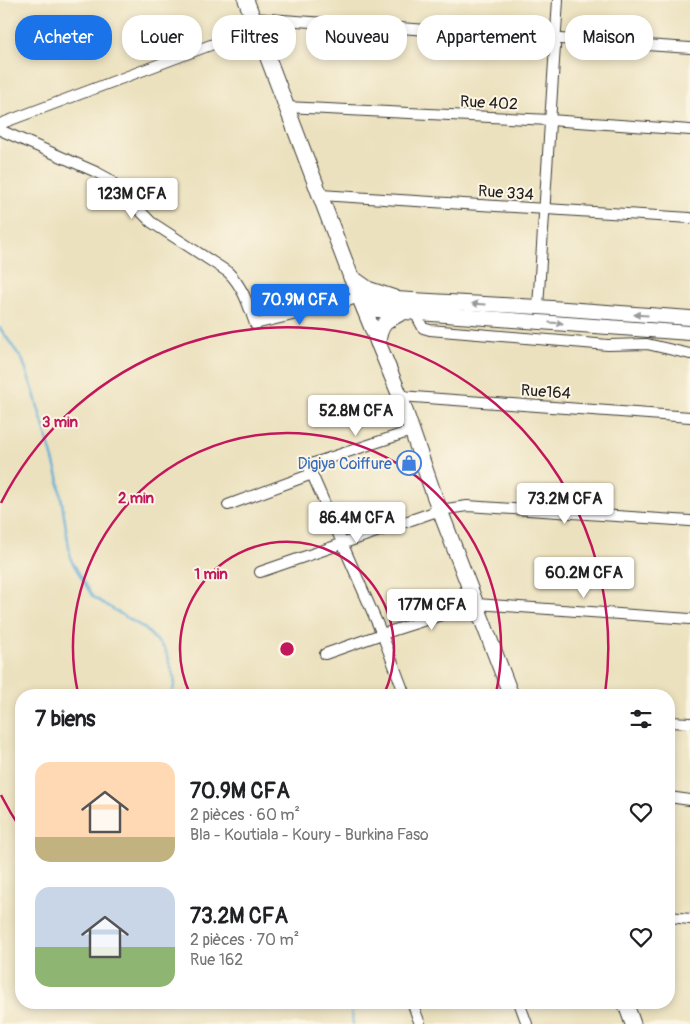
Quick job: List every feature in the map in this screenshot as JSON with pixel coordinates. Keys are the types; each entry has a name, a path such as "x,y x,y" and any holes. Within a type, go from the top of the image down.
{"main road":[{"path":"246,0 252,15"},
{"path":"269,60 361,303 400,396 440,510 509,689"},
{"path":"351,277 368,289 395,298 690,332"},
{"path":"361,303 395,298"},
{"path":"361,303 409,312 690,318"},
{"path":"378,344 379,331 388,320 409,312"},
{"path":"628,1009 633,1024"}],"street":[{"path":"558,0 555,39 690,48"},
{"path":"296,25 417,32"},
{"path":"0,124 212,40"},
{"path":"535,339 554,60"},
{"name":"Rue 402","path":"286,107 550,120 690,130"},
{"path":"0,130 96,172 109,180 151,222 228,272 239,283 255,324 339,304 361,303"},
{"name":"Rue 334","path":"320,195 690,218"},
{"path":"409,312 423,328 430,330 608,345 647,344 690,354"},
{"name":"Rue164","path":"400,396 690,417"},
{"path":"403,689 382,634 308,466 411,431"},
{"path":"228,505 312,474"},
{"path":"260,572 440,510 467,506 690,521"},
{"path":"324,654 476,604 690,619"},
{"path":"675,722 690,723"},
{"path":"675,798 690,800"},
{"path":"675,918 690,919"},
{"path":"415,1009 420,1024"},
{"path":"522,1009 527,1024"}],"waterway":[{"path":"0,328 23,361 34,393 58,477 71,560 93,597 144,628 165,649 175,681 173,689"},
{"path":"352,1009 353,1024"}],"place":[{"name":"Digiya Coiffure","path":"409,463"}]}
